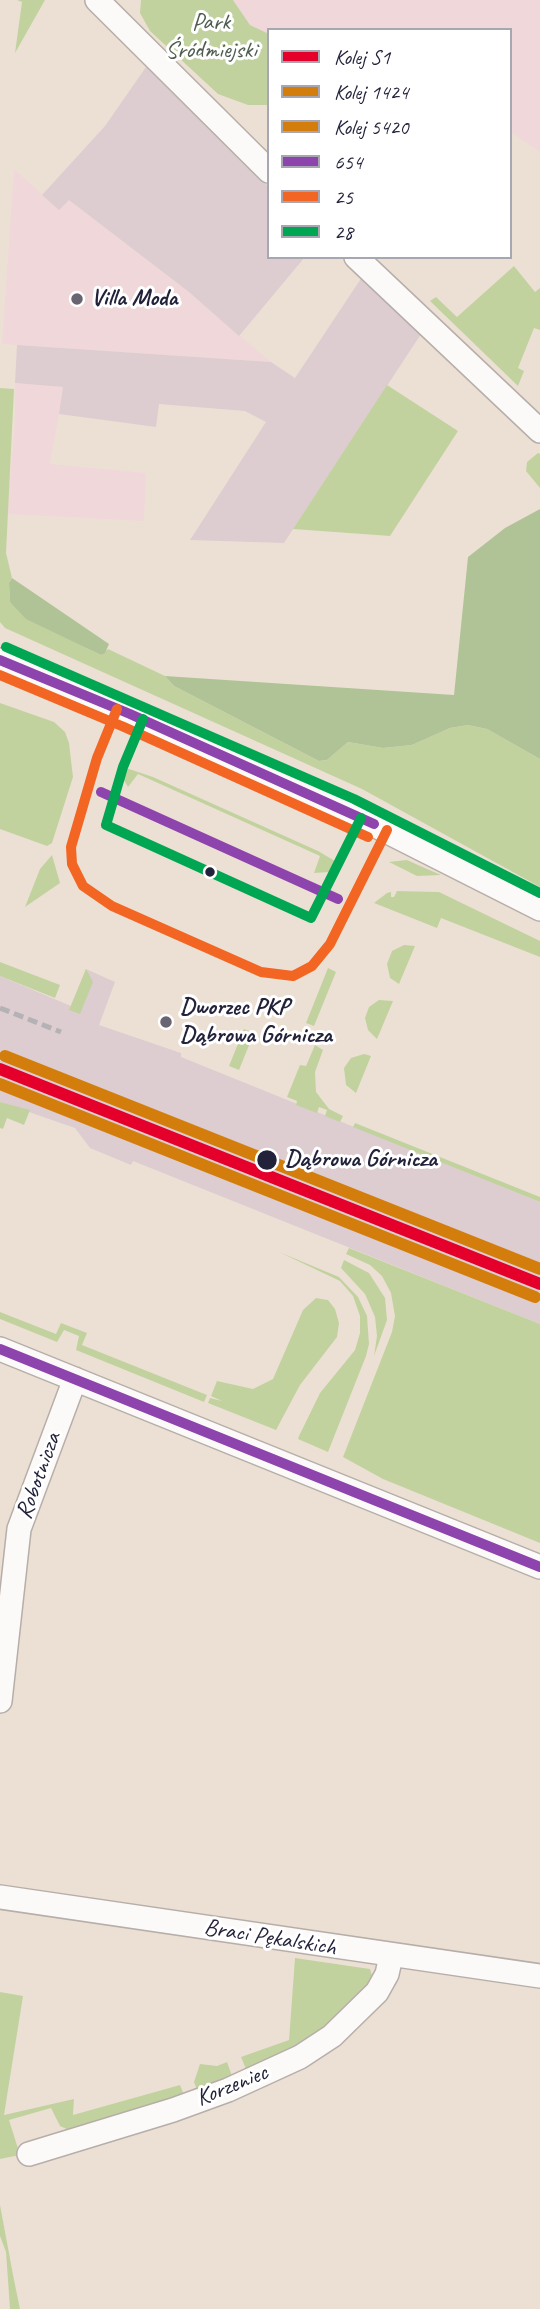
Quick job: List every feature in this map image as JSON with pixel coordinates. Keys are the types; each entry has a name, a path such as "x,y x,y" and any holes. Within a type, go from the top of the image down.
{"street":[{"path":"97,0 267,169"},
{"path":"358,259 540,431"},
{"path":"0,660 357,816 540,909"},
{"path":"0,1349 540,1567"},
{"name":"Robotnicza","path":"0,1701 19,1529 75,1379"},
{"name":"Braci Pękalskich","path":"0,1897 540,1976"},
{"name":"Korzeniec","path":"29,2154 173,2110 228,2090 300,2057 340,2029 377,1992 387,1974 391,1956"}],"shaded area":[{"path":"233,0 540,0 540,152 512,133 512,28 267,28 267,33 250,25"},
{"path":"146,67 267,185 267,259 303,259 239,336 189,292 69,200 59,210 42,195 105,126"},
{"path":"14,169 59,209 69,199 189,292 271,362 2,344"},
{"path":"362,277 421,334 284,543 190,540 266,422 245,411 159,404 156,427 59,414 63,387 15,383 17,345 271,362 295,378"},
{"path":"15,383 64,387 50,464 146,473 144,521 7,514 15,423"},
{"path":"86,969 115,982 99,1025 181,1053 181,1057 540,1202 540,1324 133,1161 131,1165 90,1148 75,1128 0,1102 0,976 71,1006"}],"green space":[{"path":"17,0 45,0 15,53 22,2"},
{"name":"Park Śródmiejski","path":"141,0 233,0 250,25 267,33 267,105 248,105 218,94 150,31 140,13"},
{"path":"514,266 535,292 540,288 540,330 534,328 518,368 524,371 518,386 430,301 436,297 457,317"},
{"path":"387,385 458,431 390,536 293,529"},
{"path":"0,388 14,389 6,553 12,578 9,583 10,602 73,641 101,655 108,649 165,676 174,686 319,761 327,760 348,742 383,748 412,745 450,728 468,725 487,729 540,759 540,887 362,789 5,628 0,622"},
{"path":"538,453 540,488 526,471 527,462"},
{"path":"540,509 540,759 487,729 468,725 450,728 412,745 383,748 348,742 327,760 319,761 174,686 165,676 454,695 468,557 505,528"},
{"path":"12,578 109,644 105,653 101,655 26,619 10,602 9,583"},
{"path":"0,703 54,722 65,732 69,743 73,777 52,843 47,846 0,829"},
{"path":"123,767 153,777 318,851 340,864 329,872 314,873 320,856 138,774 128,787 122,777"},
{"path":"52,855 60,883 25,907 40,869"},
{"path":"407,860 441,875 417,876 389,862"},
{"path":"397,891 439,892 540,941 540,957 441,918 437,928 374,903 387,893 391,892 391,897 394,897"},
{"path":"404,945 415,946 399,984 390,978 387,964 392,951"},
{"path":"0,962 60,985 55,998 0,976"},
{"path":"328,968 336,972 314,1026 306,1023"},
{"path":"86,969 93,982 80,1014 69,1010"},
{"path":"379,1000 393,1001 377,1039 368,1030 365,1018 369,1007"},
{"path":"244,1029 254,1033 239,1070 229,1066"},
{"path":"315,1045 323,1050 315,1072 316,1092 329,1109 343,1116 340,1122 325,1116 327,1110 319,1107 317,1113 296,1105 297,1101 287,1097 300,1065 306,1066"},
{"path":"364,1054 371,1056 356,1093 346,1085 344,1068 351,1058"},
{"path":"0,1102 30,1110 24,1125 7,1118 3,1129 0,1128"},
{"path":"355,1123 540,1197 540,1202 353,1127"},
{"path":"349,1248 540,1324 540,1543 383,1479 343,1457 392,1332 395,1316 391,1293 382,1276 370,1265 346,1254"},
{"path":"279,1252 339,1277 358,1297 367,1316 369,1344 366,1356 328,1452 298,1439 320,1393 355,1350 360,1333 360,1316 353,1296 340,1281"},
{"path":"344,1260 369,1273 385,1298 387,1320 374,1356 377,1336 375,1317 365,1294 341,1268"},
{"path":"316,1298 328,1300 335,1309 339,1323 337,1337 300,1385 276,1430 208,1403 210,1398 222,1401 211,1396 217,1381 253,1389 273,1379 303,1310"},
{"path":"0,1312 56,1334 61,1323 87,1333 82,1345 207,1395 204,1402 76,1350 79,1336 64,1330 57,1342 0,1319"},
{"path":"295,1958 370,1969 373,1979 340,2021 251,2073 246,2069 241,2057 289,2040"},
{"path":"0,1992 23,1996 4,2115 74,2099 73,2115 180,2085 184,2095 71,2131 60,2126 51,2108 9,2120 20,2155 0,2159"},
{"path":"227,2062 232,2076 229,2082 197,2090 194,2082 200,2064 217,2066"},
{"path":"0,2205 20,2309 10,2309 6,2252 0,2236"}],"railway":[{"path":"0,1008 61,1032"}],"rail line":[{"name":"5420","path":"5,1056 540,1269"},
{"name":"S1","path":"0,1069 540,1284"},
{"name":"1424","path":"0,1084 535,1297"}],"transit line":[{"name":"28","path":"6,647 354,799 540,893"},
{"name":"654","path":"0,660 130,714 374,824"},
{"name":"25","path":"0,675 124,727 368,837"},
{"name":"25","path":"117,709 97,758 71,847 72,864 83,886 112,906 261,972 293,976 312,966 330,944 387,830"},
{"name":"28","path":"143,719 123,767 106,825 311,918 361,818"},
{"name":"654","path":"101,792 338,899"},
{"name":"654","path":"0,1349 540,1567"}],"place":[{"name":"Villa Moda","path":"77,299"},
{"name":"Dworzec PKP Dąbrowa Górnicza","path":"166,1022"},
{"name":"Dąbrowa Górnicza","path":"267,1160"}]}
